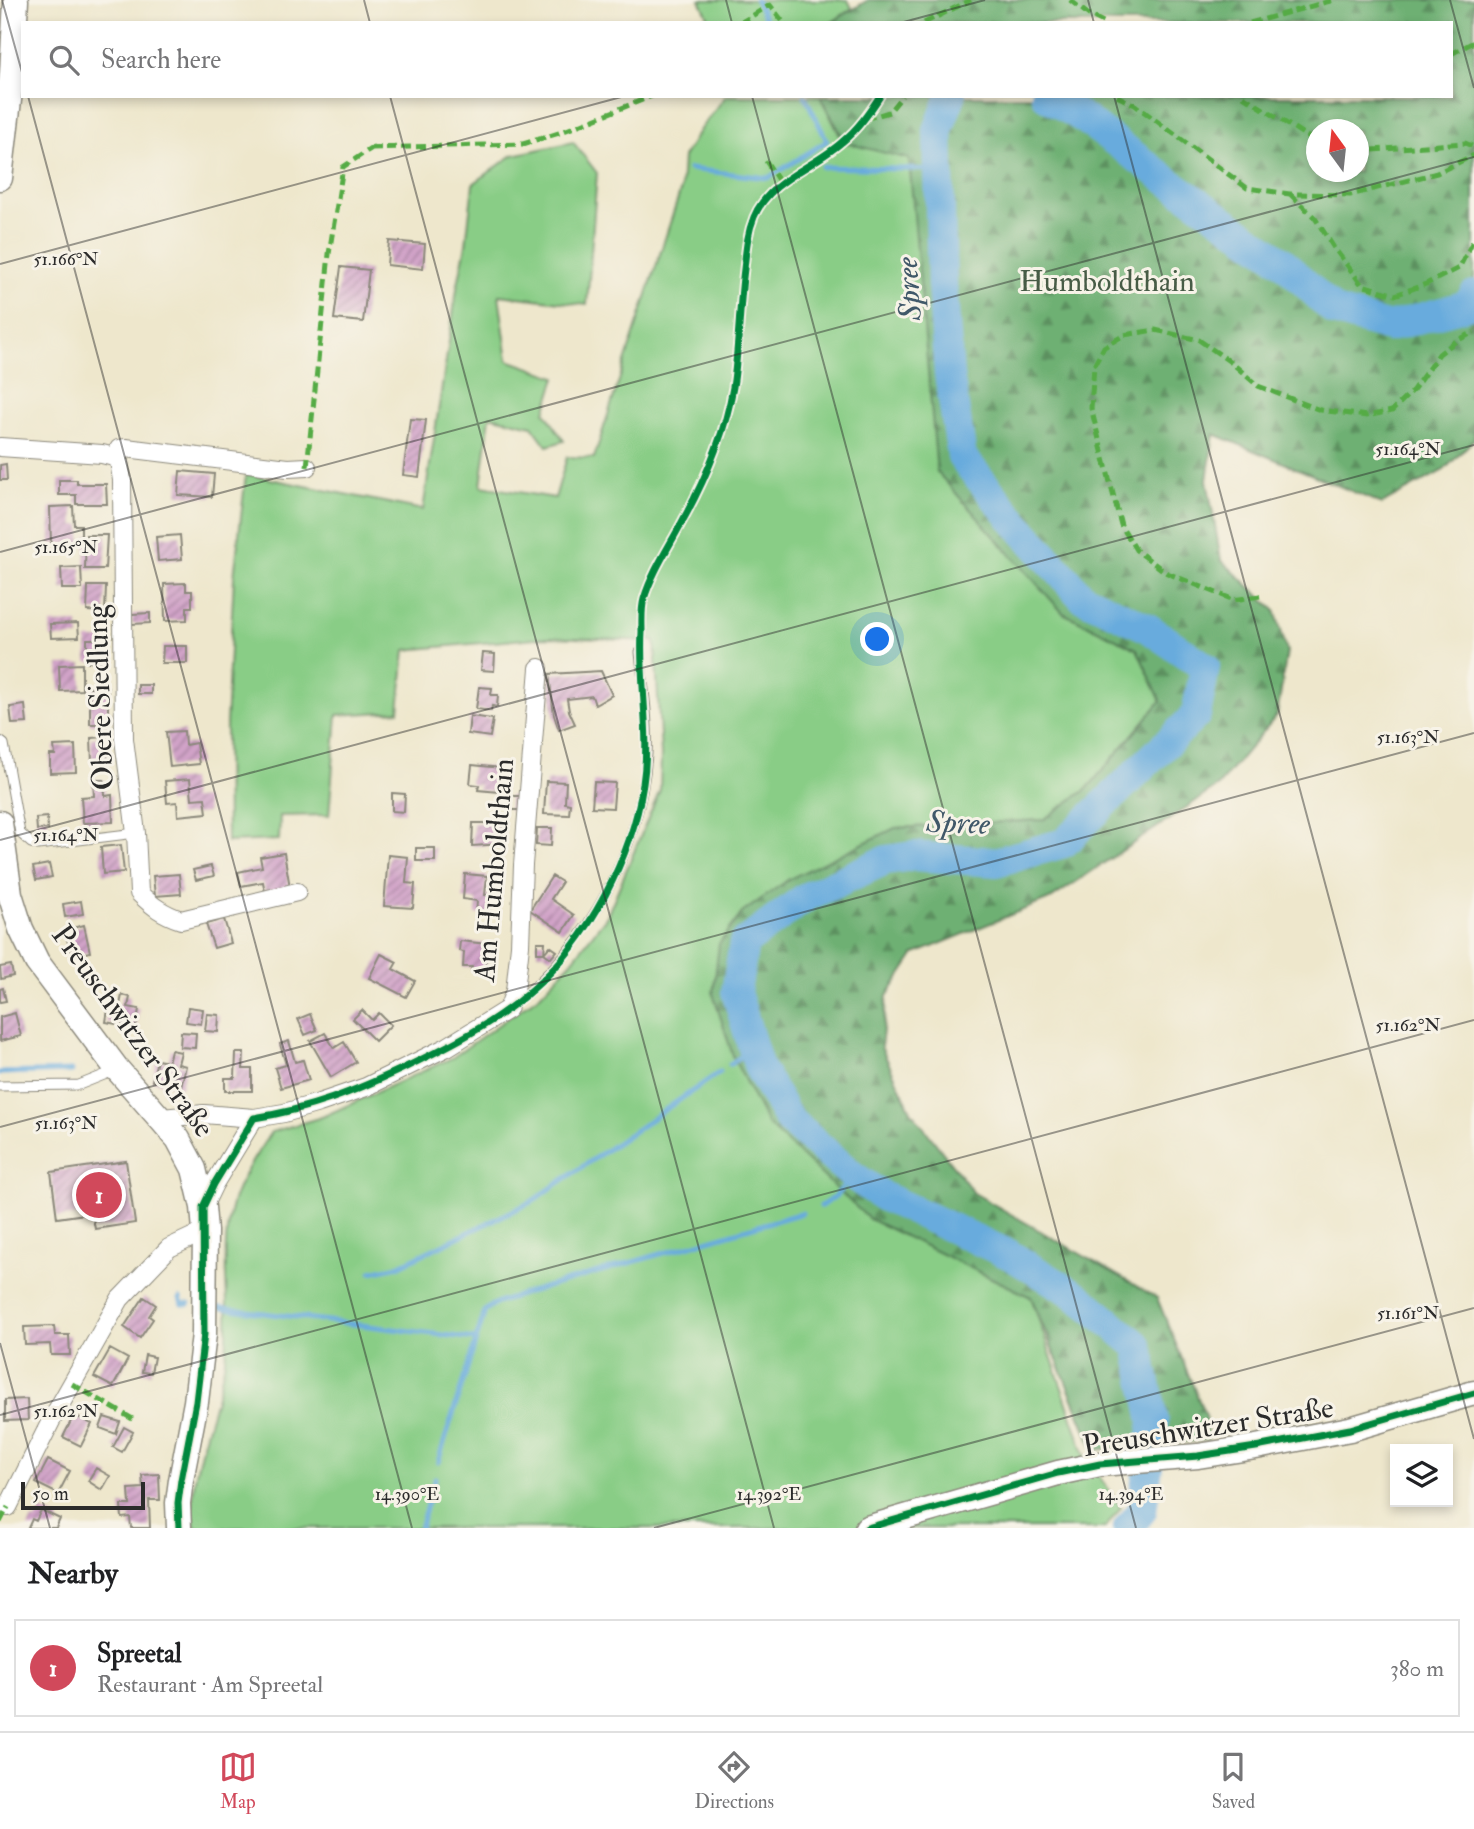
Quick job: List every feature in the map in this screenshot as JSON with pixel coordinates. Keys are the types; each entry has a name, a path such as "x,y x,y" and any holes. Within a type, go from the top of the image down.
{"street":[{"path":"0,178 12,74 16,0"},
{"path":"0,447 114,457 119,449 126,448 288,468 307,467"},
{"name":"Obere Siedlung","path":"114,457 119,460 122,480 124,739 136,834 139,893 152,906 181,920 297,892"},
{"name":"Am Humboldthain","path":"162,1118 204,1114 254,1118 284,1113 366,1087 447,1047 508,1009 515,991 520,945 523,864 539,668"},
{"name":"Preuschwitzer Straße","path":"0,823 10,894 21,929 37,962 117,1069 162,1118 187,1153 204,1207 201,1371 181,1480 178,1503 180,1528"},
{"path":"204,1207 254,1118"},
{"path":"8,1507 52,1419 120,1299 169,1248 205,1231"},
{"name":"Preuschwitzer Straße","path":"867,1528 1058,1473 1100,1464 1198,1456 1256,1447 1349,1429 1474,1393"}],"lane":[{"path":"508,1009 535,988 567,951 598,909 618,872 637,813 647,751 640,652"},
{"path":"0,741 4,744 20,833 31,843 38,845 136,834"},
{"path":"0,1086 79,1085 117,1069"}],"green space":[{"path":"700,0 848,0 852,8 834,21 710,21"},
{"name":"Humboldthain","path":"868,0 1474,0 1474,439 1444,470 1382,504 1214,434 1207,480 1221,560 1275,610 1287,651 1277,715 1218,786 1052,898 915,954 887,996 881,1047 911,1111 974,1193 1157,1298 1205,1415 1208,1440 1094,1450 1031,1297 869,1219 767,1124 734,1059 713,994 719,944 742,913 789,879 895,828 1043,820 1087,789 1161,701 1137,649 1063,613 937,472 909,159 842,142 839,130 821,98 1453,98 1453,21 834,21"},
{"path":"724,98 821,98 843,142 909,158 923,302 1063,613 1137,649 1161,701 1087,789 1043,820 895,828 869,1219 1031,1297 1085,1456 1121,1508 1105,1528 195,1528 194,1485 226,1351 226,1247 230,1212 241,1181 271,1132 322,1117 452,1058 540,995 571,962 607,916 660,790 661,755 655,641 547,637 405,650 399,711 337,715 329,815 280,816 279,840 227,842 226,723 234,577 246,474 423,510 466,245 473,184 513,155 573,142 597,173 587,305 499,295 508,360 556,377 545,412 564,441 547,446 532,426 490,416 481,486 555,498 567,457 594,458 681,189 683,157"}],"building":[{"path":"389,241 425,244 423,269 387,265"},
{"path":"341,267 369,270 363,322 334,319"},
{"path":"410,419 426,420 419,477 403,475"},
{"path":"6,464 7,480 0,480 0,465"},
{"path":"180,471 214,474 212,497 178,495"},
{"path":"59,480 77,480 77,484 106,484 107,504 76,504 76,495 59,495"},
{"path":"73,506 74,525 81,525 81,543 51,544 50,507"},
{"path":"86,535 107,535 105,569 85,569"},
{"path":"180,535 182,559 158,561 156,537"},
{"path":"81,567 82,589 62,589 61,568"},
{"path":"186,583 186,591 192,591 192,607 187,607 187,620 165,621 164,584"},
{"path":"88,586 106,586 105,612 87,611"},
{"path":"150,613 150,623 132,624 132,614"},
{"path":"78,623 79,637 51,638 50,624"},
{"path":"87,639 103,639 103,662 87,662"},
{"path":"163,646 187,646 187,663 162,663"},
{"path":"483,653 495,654 494,671 481,670"},
{"path":"82,664 82,690 60,691 59,665"},
{"path":"601,671 612,695 595,705 592,696 567,699 575,724 559,730 554,715 549,674"},
{"path":"138,685 151,685 151,694 138,694"},
{"path":"90,687 108,687 108,724 90,724"},
{"path":"479,687 492,688 491,695 498,695 497,707 492,706 491,711 476,709"},
{"path":"25,705 27,723 12,724 10,707"},
{"path":"470,716 493,719 490,737 468,734"},
{"path":"184,731 185,745 196,743 199,764 170,767 166,732"},
{"path":"107,737 108,762 92,763 91,738"},
{"path":"75,745 76,772 50,773 50,755 55,755 54,746"},
{"path":"472,765 501,768 499,792 478,790 479,785 470,784"},
{"path":"190,779 192,799 205,798 207,813 178,816 177,802 167,803 165,781"},
{"path":"93,780 104,780 105,796 112,795 113,822 83,823 81,797 94,796"},
{"path":"546,781 566,782 565,803 570,804 569,815 544,814"},
{"path":"594,782 615,783 613,808 592,807"},
{"path":"392,793 405,794 404,812 392,811"},
{"path":"509,796 524,796 524,810 509,810"},
{"path":"47,817 48,829 37,830 36,818"},
{"path":"503,821 503,844 472,846 473,823"},
{"path":"537,828 552,828 551,846 536,845"},
{"path":"121,845 124,872 103,874 101,847"},
{"path":"416,848 435,848 435,861 416,861"},
{"path":"284,853 290,887 265,892 263,882 241,886 238,872 262,867 260,857"},
{"path":"388,855 408,857 406,883 415,884 413,908 384,906"},
{"path":"49,864 52,877 36,880 33,867"},
{"path":"211,866 214,876 196,880 193,870"},
{"path":"179,874 181,894 155,896 153,876"},
{"path":"465,874 487,876 485,895 490,895 489,916 476,914 477,901 463,899"},
{"path":"552,876 562,882 551,899 574,915 563,932 530,910"},
{"path":"81,901 83,914 65,917 63,904"},
{"path":"224,919 231,943 214,948 206,924"},
{"path":"84,925 90,952 71,956 65,930"},
{"path":"460,941 487,944 485,972 471,971 472,967 463,967 464,952 459,951"},
{"path":"537,942 545,942 544,953 537,953"},
{"path":"550,946 557,951 551,958 544,953"},
{"path":"381,954 397,962 393,969 415,981 406,997 369,978"},
{"path":"11,965 13,976 1,979 0,967"},
{"path":"3,988 6,1001 0,1002 0,989"},
{"path":"122,995 130,997 128,1007 139,1009 136,1028 106,1022 109,1003 120,1005"},
{"path":"188,1007 203,1009 201,1024 186,1022"},
{"path":"362,1010 372,1020 379,1013 391,1025 375,1041 353,1019"},
{"path":"15,1013 21,1036 0,1041 0,1017"},
{"path":"207,1014 219,1015 218,1032 205,1031"},
{"path":"310,1014 317,1030 305,1035 298,1019"},
{"path":"181,1032 196,1033 195,1048 180,1047"},
{"path":"325,1033 334,1048 344,1042 356,1062 331,1077 310,1041"},
{"path":"289,1041 295,1062 303,1060 309,1080 281,1088 275,1068 286,1065 280,1044"},
{"path":"171,1050 181,1052 178,1064 186,1066 181,1087 152,1081 157,1060 168,1062"},
{"path":"236,1053 244,1053 243,1069 252,1069 252,1091 225,1091 225,1078 235,1078"},
{"path":"126,1161 135,1223 95,1229 92,1213 57,1218 51,1172"},
{"path":"144,1297 156,1305 149,1316 153,1319 140,1338 124,1327"},
{"path":"54,1326 55,1335 69,1335 70,1355 51,1355 50,1344 25,1345 24,1327"},
{"path":"110,1349 128,1359 113,1387 94,1377"},
{"path":"145,1355 154,1357 151,1373 142,1372"},
{"path":"27,1399 28,1420 5,1421 5,1400"},
{"path":"74,1415 92,1424 81,1446 63,1437"},
{"path":"104,1417 120,1422 116,1434 100,1428"},
{"path":"124,1427 133,1432 122,1452 113,1447"},
{"path":"48,1460 70,1471 58,1494 36,1483"},
{"path":"96,1468 110,1476 102,1490 88,1481"},
{"path":"159,1474 160,1500 149,1500 150,1528 131,1528 130,1517 122,1518 121,1505 130,1505 129,1489 143,1488 142,1475"},
{"path":"41,1510 60,1519 56,1528 28,1528 32,1519 36,1521"}],"waterway":[{"path":"756,0 766,21"},
{"path":"689,169 768,178 827,141 806,98"},
{"name":"Spree","path":"950,98 938,130 942,284 949,374 962,457 1082,597 1148,628 1205,667 1196,715 1064,843 996,862 913,856 886,860 806,897 744,943 736,992 759,1068 789,1120 852,1175 884,1197 1010,1255 1076,1295 1138,1346 1154,1421 1142,1511 1128,1528"},
{"name":"Spree","path":"1049,98 1086,120 1283,262 1334,311 1389,327 1467,305 1474,295"},
{"path":"822,167 939,170"},
{"path":"730,1064 753,1048"},
{"path":"0,1073 72,1071"},
{"path":"371,1272 398,1266 531,1202 720,1072"},
{"path":"821,1206 836,1196 852,1175"},
{"path":"438,1462 485,1311 492,1305 802,1213"},
{"path":"180,1298 182,1304 189,1304"},
{"path":"214,1307 475,1339"},
{"path":"420,1528 435,1478"}],"marked path":[{"path":"928,21 971,0"},
{"path":"1070,0 1101,21"},
{"path":"1257,21 1334,0"},
{"path":"743,21 770,5 782,21"},
{"path":"1453,53 1474,42"},
{"path":"371,148 523,144 559,133 647,98"},
{"path":"865,119 889,112 900,98"},
{"path":"1121,98 1135,105 1247,188 1290,194 1350,195 1437,173 1474,155"},
{"path":"1246,98 1306,136"},
{"path":"1369,150 1465,143 1474,147"},
{"path":"307,467 329,254 343,167 375,146"},
{"path":"766,161 780,183"},
{"path":"1290,194 1315,218 1362,285 1395,295 1459,268 1474,239"},
{"path":"1260,596 1234,600 1167,573 1136,550 1121,525 1091,408 1094,366 1104,347 1124,335 1155,330 1199,340 1232,363 1258,386 1320,410 1367,416 1392,411 1413,390 1439,354 1474,332"},
{"path":"72,1384 136,1421"},
{"path":"0,1522 8,1507"}],"cycle path":[{"path":"179,1528 178,1503 196,1402 204,1334 203,1207 214,1184 254,1118 313,1105 349,1092 404,1068 471,1033 503,1013 533,989 572,947 590,922 618,868 637,812 643,784 646,746 643,603 656,569 706,473 725,422 735,372 745,256 754,217 761,204 781,183 848,137 879,98"},
{"path":"867,1528 1058,1473 1100,1464 1198,1456 1350,1429 1474,1393"}],"place":[{"name":"Spreetal","path":"99,1195"}]}
